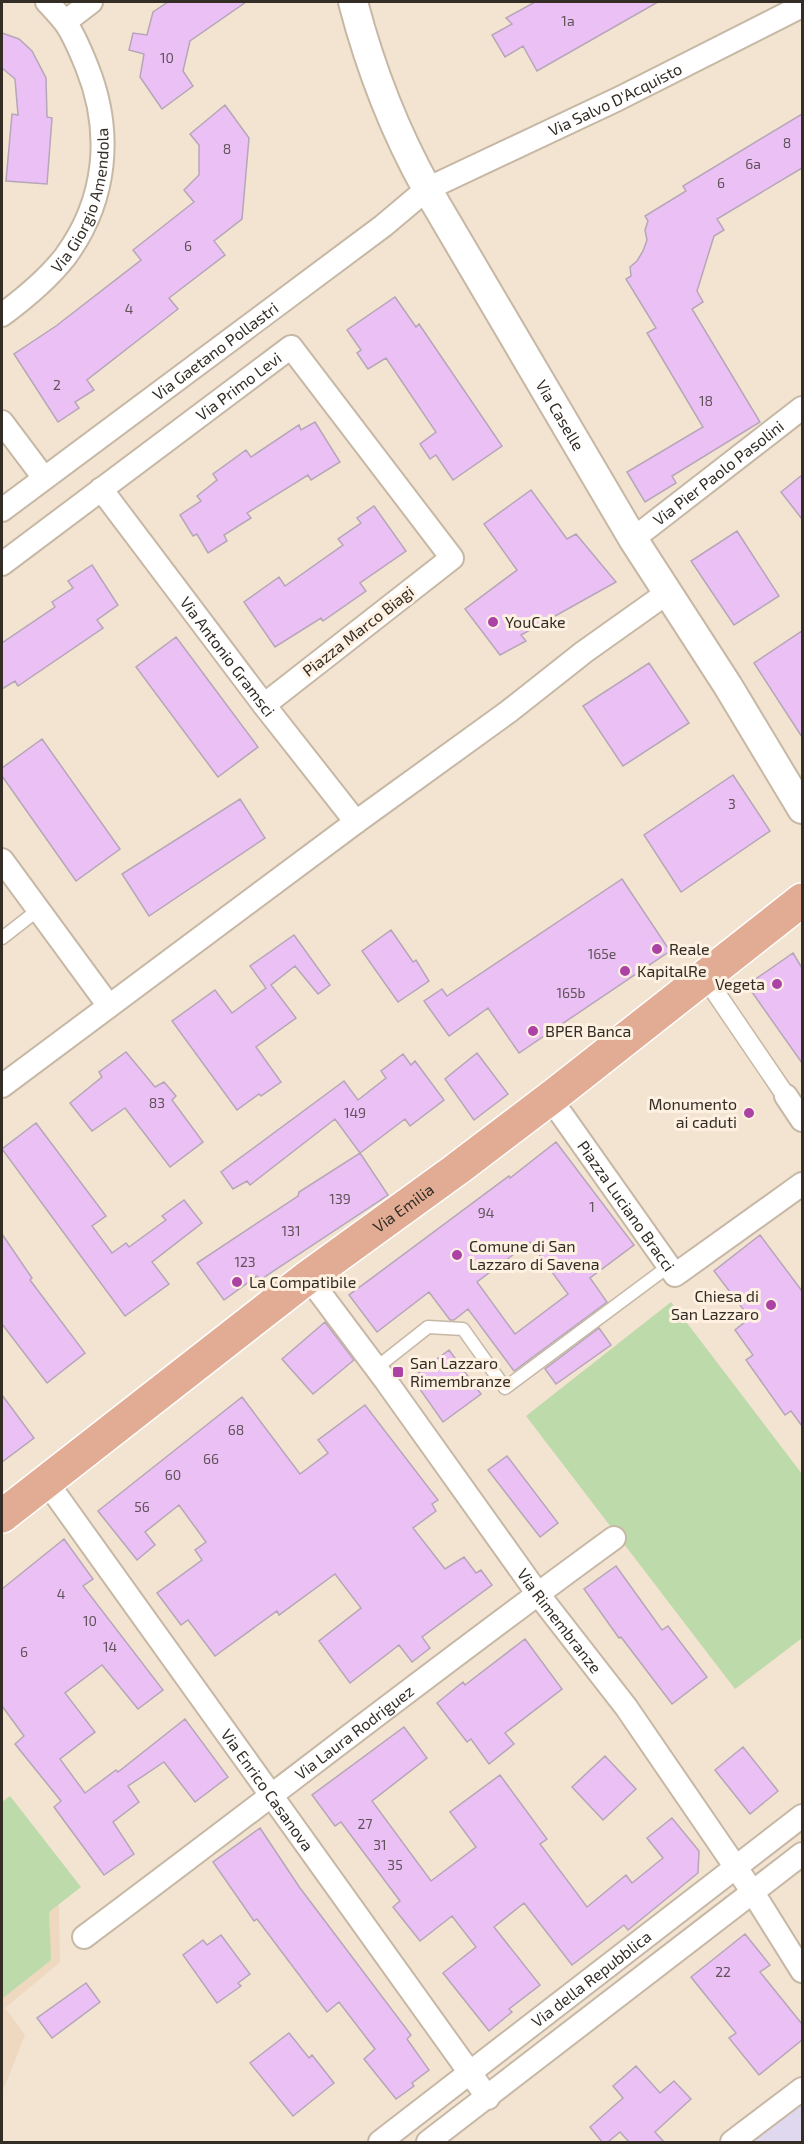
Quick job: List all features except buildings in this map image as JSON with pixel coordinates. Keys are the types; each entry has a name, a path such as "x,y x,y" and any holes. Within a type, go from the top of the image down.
{"main road":[{"name":"Via Emilia","path":"2,1516 308,1277 550,1098 802,900"}],"street":[{"name":"Via Giorgio Amendola","path":"2,315 35,290 65,256 79,235 101,173 104,140 100,108 83,56 65,22 46,2"},
{"path":"65,22 91,2"},
{"name":"Via Caselle","path":"353,2 374,72 404,147 427,189 633,539 728,686 802,809"},
{"name":"Via Salvo D'Acquisto","path":"427,189 618,99 802,6"},
{"name":"Via Gaetano Pollastri","path":"2,510 383,226 427,189"},
{"name":"Via Primo Levi","path":"2,564 291,347 452,558"},
{"name":"Via Pier Paolo Pasolini","path":"633,539 802,408"},
{"path":"2,422 44,478"},
{"name":"Via Antonio Gramsci","path":"101,489 264,705 356,822"},
{"name":"Piazza Marco Biagi","path":"264,705 452,558"},
{"path":"2,1086 356,822 508,712 584,652 667,593"},
{"path":"2,860 109,1006"},
{"path":"705,977 802,1120"},
{"name":"Piazza Luciano Bracci","path":"550,1098 675,1275 802,1184"},
{"name":"Via Rimembranze","path":"308,1277 538,1594 626,1707 737,1868 802,1971"},
{"name":"Via Enrico Casanova","path":"46,1481 488,2098"},
{"name":"Via Laura Rodriguez","path":"84,1937 614,1539"},
{"name":"Via della Repubblica","path":"380,2142 802,1816"},
{"name":"Via della Repubblica","path":"428,2142 802,1854"},
{"path":"732,2142 802,2089"}],"lane":[{"path":"2,938 38,910"},
{"path":"376,1368 428,1327 463,1329 505,1388 669,1266"}],"shaded area":[{"path":"2,1825 59,1906 60,1962 5,2008 25,2035 2,2093"},
{"path":"802,2082 802,2142 718,2142"}],"green space":[{"path":"671,1302 802,1474 802,1638 735,1689 526,1416"},
{"path":"10,1796 81,1887 49,1912 51,1960 3,1998 2,1802"}],"place":[{"name":"YouCake","path":"493,622"},
{"name":"Reale","path":"657,949"},
{"name":"KapitalRe","path":"625,971"},
{"name":"Vegeta","path":"777,984"},
{"name":"BPER Banca","path":"533,1031"},
{"name":"Monumento ai caduti","path":"749,1113"},
{"name":"Comune di San Lazzaro di Savena","path":"457,1255"},
{"name":"La Compatibile","path":"237,1282"},
{"name":"Chiesa di San Lazzaro","path":"771,1305"},
{"name":"San Lazzaro Rimembranze","path":"398,1372"}]}
